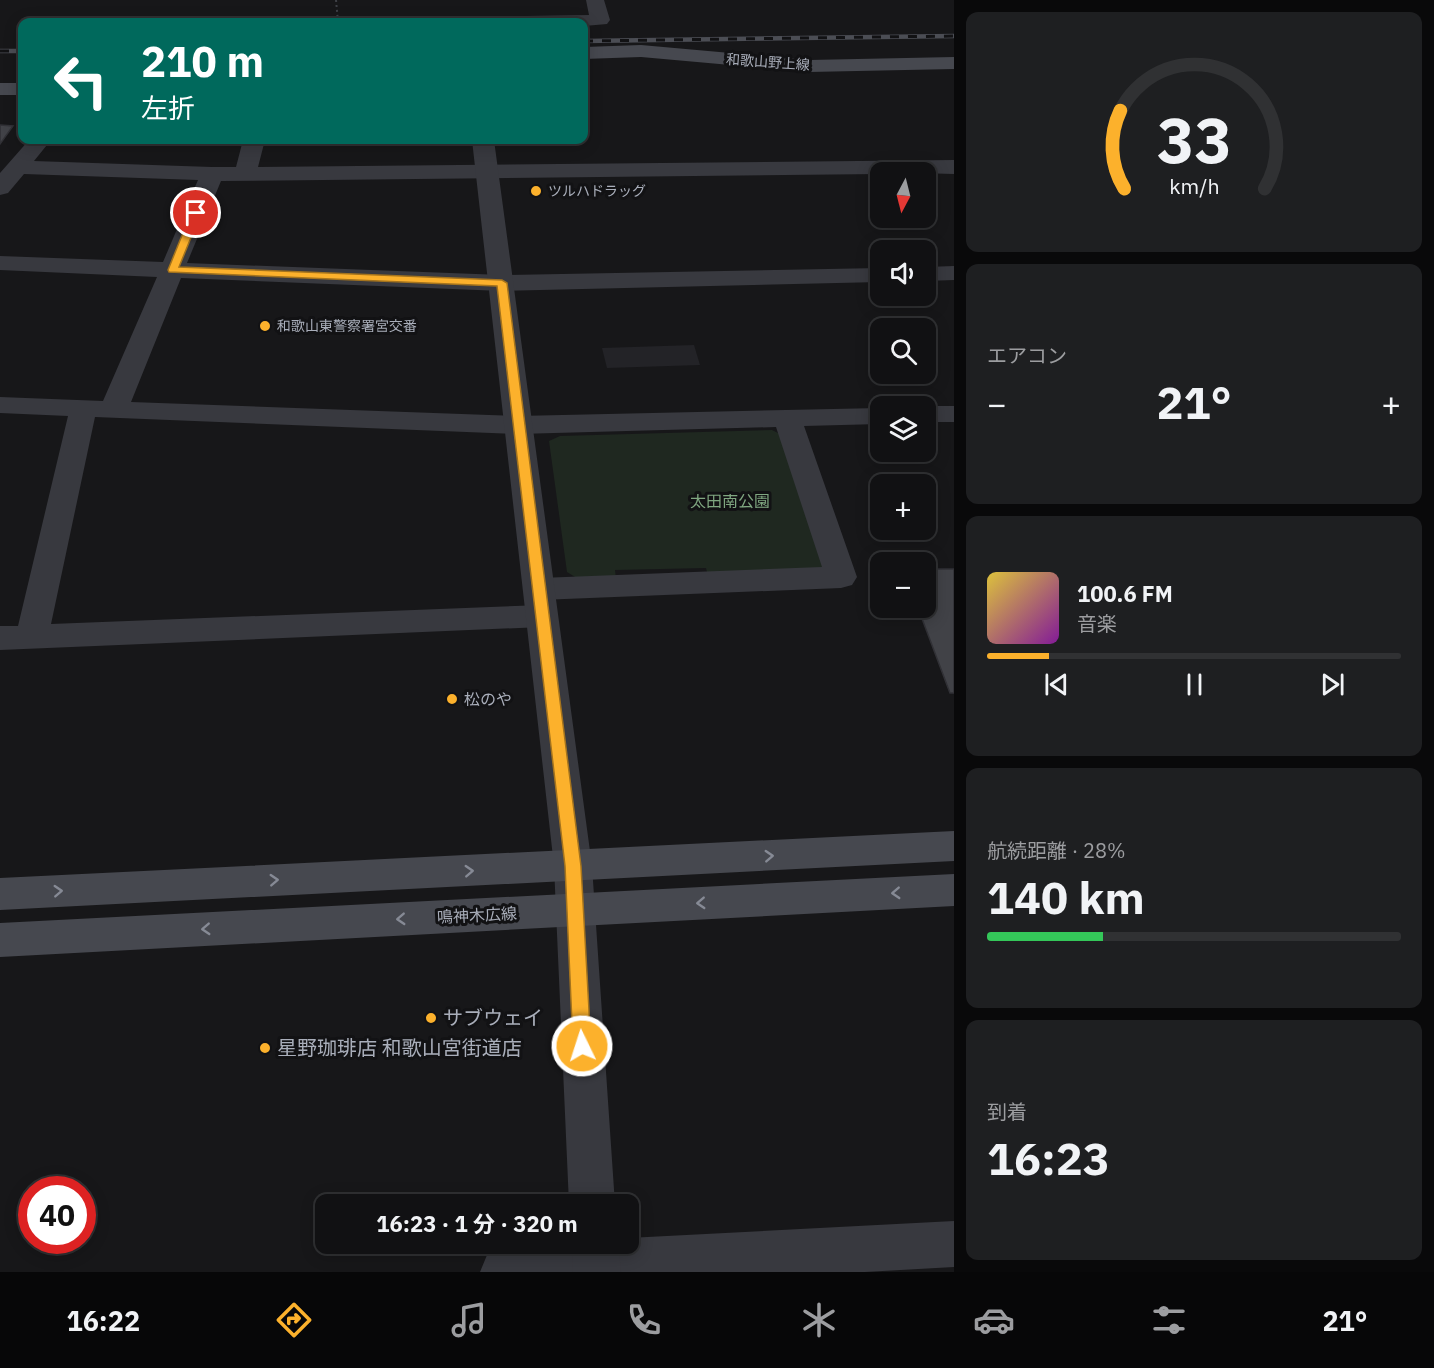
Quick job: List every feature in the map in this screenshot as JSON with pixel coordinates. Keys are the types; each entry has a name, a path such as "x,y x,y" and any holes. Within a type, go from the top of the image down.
{"main road":[{"name":"和歌山野上線","path":"588,53 640,51 809,66 954,63"},
{"path":"0,89 18,89"},
{"path":"0,894 954,846"},
{"name":"鳴神木広線","path":"0,940 954,890"}],"street":[{"path":"588,20 600,20 595,0"},
{"path":"0,188 37,144"},
{"path":"245,174 253,144"},
{"path":"483,144 573,866 591,1194"},
{"path":"18,166 212,174 954,167"},
{"path":"113,411 212,174"},
{"path":"0,263 502,283 870,275"},
{"path":"936,274 954,273"},
{"path":"0,405 518,425 870,416"},
{"path":"33,637 83,410"},
{"path":"936,414 954,414"},
{"path":"0,638 541,602 841,577 787,419"},
{"path":"504,1272 596,1260 954,1244"}],"path":[{"path":"336,0 338,18"}],"shaded area":[{"path":"694,345 700,365 607,368 602,348"}],"green space":[{"name":"太田南公園","path":"772,430 784,436 826,565 812,574 708,576 706,568 615,570 616,579 580,580 567,572 549,441 560,436"}],"building":[{"path":"0,125 13,126 0,144"},
{"path":"936,569 954,569 954,693 950,693 922,618 936,618"}],"railway":[{"path":"588,41 954,36"},
{"path":"0,51 18,51"}],"place":[{"name":"ツルハドラッグ","path":"536,191"},
{"name":"和歌山東警察署宮交番","path":"265,326"},
{"name":"松のや","path":"452,699"},
{"name":"サブウェイ","path":"431,1018"},
{"name":"星野珈琲店 和歌山宮街道店","path":"265,1048"}],"route":[{"path":"196,213 173,270 502,283 573,866 582,1046"}]}
